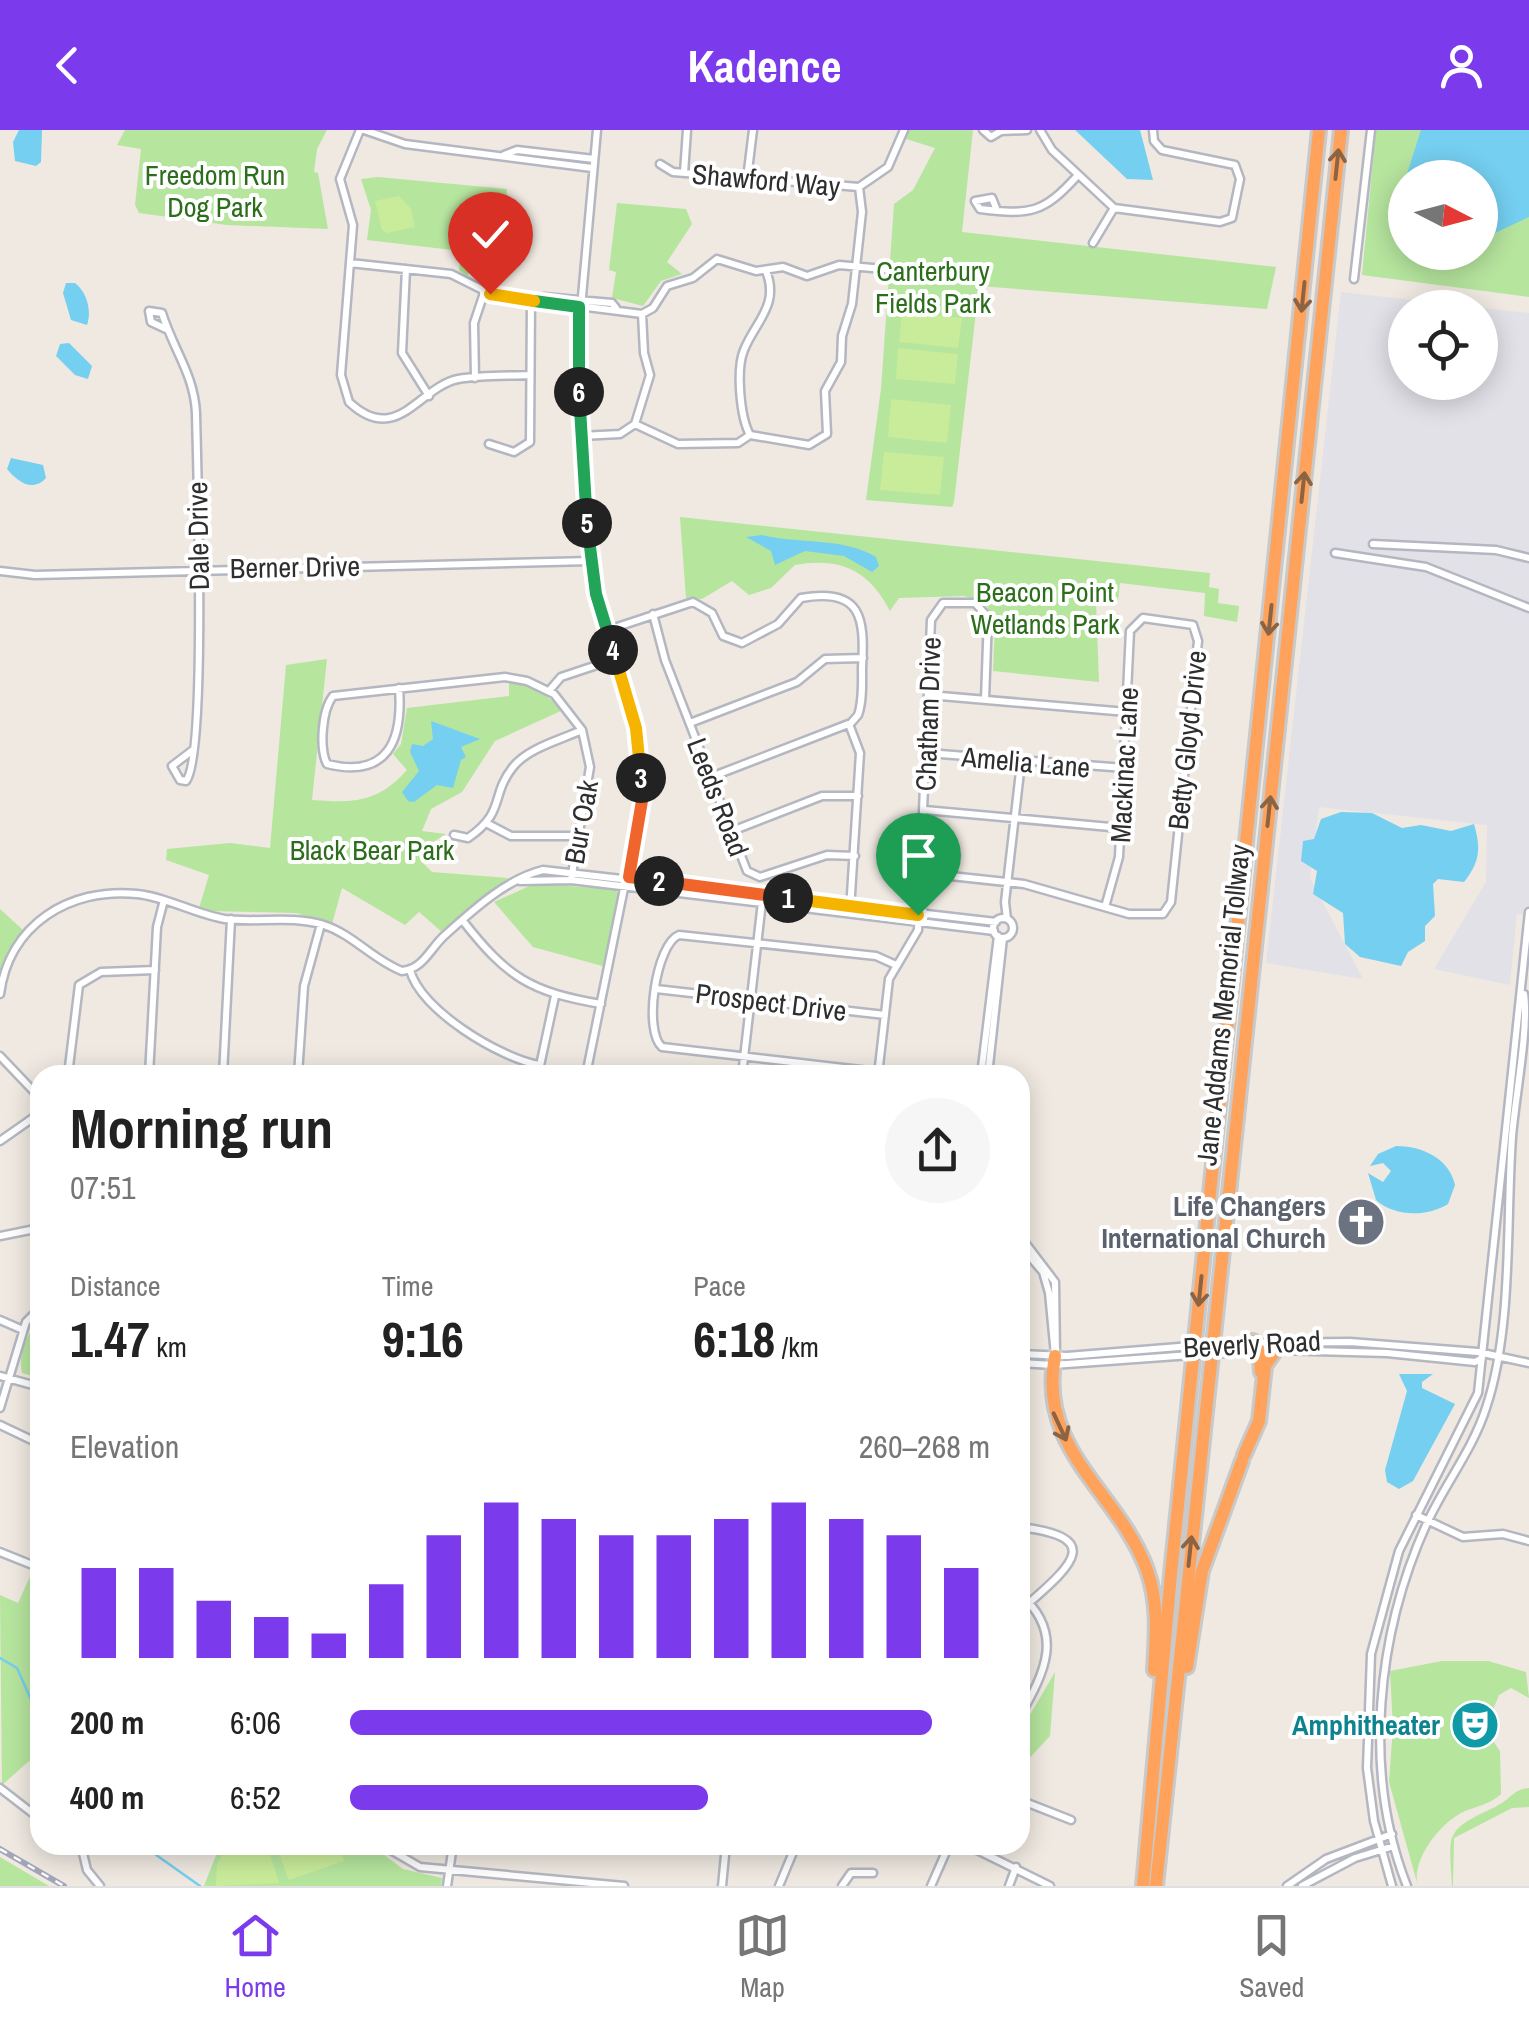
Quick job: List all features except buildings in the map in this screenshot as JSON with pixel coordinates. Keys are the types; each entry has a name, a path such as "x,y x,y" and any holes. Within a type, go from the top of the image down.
{"highway":[{"name":"Jane Addams Memorial Tollway","path":"1142,1886 1172,1558 1319,130"},
{"name":"Jane Addams Memorial Tollway","path":"1156,1886 1340,130"},
{"path":"1256,1346 1263,1396"},
{"path":"1160,1857 1202,1571 1259,1421 1265,1366 1276,1350"},
{"path":"1054,1361 1050,1397 1059,1430 1136,1548 1155,1599 1142,1886"}],"street":[{"path":"529,375 456,379 414,410 394,417 370,414 349,402 341,375 353,225 340,179 362,130 405,144 592,168"},
{"path":"588,1065 628,887 643,795 636,728 591,561 582,436 580,304 597,130"},
{"path":"684,173 687,130"},
{"path":"747,180 753,130"},
{"name":"Shawford Way","path":"660,164 668,171 684,173 858,186 888,167 904,130"},
{"path":"982,130 991,136 1001,131 1027,130"},
{"path":"1040,130 1046,144 1114,208 1220,222 1235,215 1240,175 1236,165 1162,150 1154,141 1153,130"},
{"path":"1354,279 1370,130"},
{"path":"503,155 517,150 594,158"},
{"path":"996,208 1023,213 1039,210 1078,175"},
{"path":"636,424 675,444 738,443 750,435 809,445 826,436 825,391 842,358 842,336 852,304 862,212 858,186"},
{"path":"1093,243 1114,208"},
{"path":"350,263 450,274 484,292 531,300 544,296 580,304 612,303 617,309 642,314 653,308 667,286 693,278 711,261 766,271 783,267 808,276 828,268 856,266 906,272"},
{"path":"406,269 402,354 429,396"},
{"path":"750,435 744,422 742,356 766,315 770,288 766,271"},
{"path":"475,378 474,324 484,292"},
{"path":"489,444 514,452 530,442 531,300"},
{"path":"582,436 620,434 636,424 650,375 642,314"},
{"name":"Dale Drive","path":"166,329 190,372 195,394 199,570 193,750 190,778 180,780 172,766 193,750"},
{"path":"1373,544 1496,550 1529,558"},
{"path":"1335,553 1426,568 1529,608"},
{"name":"Berner Drive","path":"0,571 36,575 591,561"},
{"path":"608,630 693,602 712,612 723,636 742,643 778,624 801,598 830,595 846,599 861,617 860,708 849,724 712,777"},
{"name":"Chatham Drive","path":"879,1065 896,965 916,938 923,874 931,620 937,608 949,600 975,603 988,617 985,699"},
{"name":"Leeds Road","path":"653,614 747,871 760,877 827,854 856,856"},
{"name":"Betty Gloyd Drive","path":"1105,907 1129,914 1163,914 1170,902 1198,641 1193,625 1186,622 1150,616 1136,623"},
{"name":"Mackinac Lane","path":"1105,907 1119,857 1130,632 1136,623"},
{"path":"690,723 797,682 825,659 863,658"},
{"path":"550,691 561,677 615,659"},
{"path":"398,688 400,726 388,751 369,766 327,764 323,752 328,700 398,688 505,677 550,691 582,730 514,766 488,824 468,838 454,835"},
{"path":"928,695 1127,712"},
{"path":"849,724 860,753 850,910"},
{"name":"Bur Oak","path":"571,880 590,767 582,730"},
{"name":"Amelia Lane","path":"927,753 1124,768"},
{"path":"986,1065 998,930 1008,882 1021,763"},
{"path":"732,831 822,796 858,796"},
{"path":"925,810 1121,828"},
{"path":"488,824 512,836 576,836"},
{"path":"410,970 463,921 514,882 543,870 629,877 762,899"},
{"path":"923,874 1008,882 1105,907"},
{"path":"514,882 571,880 1013,930 1005,902"},
{"path":"0,994 4,970 18,941 39,918 84,898 123,894 164,900 230,920 285,919 321,924 353,937 396,968 410,970"},
{"path":"743,1065 762,899"},
{"path":"150,1065 164,900"},
{"path":"1407,1886 1394,1846 1382,1753 1385,1669 1403,1589 1428,1522 1486,1410 1496,1359 1508,1247 1529,912"},
{"path":"998,930 1007,919"},
{"path":"223,1065 230,920"},
{"path":"463,921 510,974 554,996 601,1004"},
{"path":"299,1065 304,986 321,924"},
{"path":"803,1065 674,1050 656,1043 652,1028 656,988 665,947 671,938 684,935 880,957 896,965"},
{"path":"69,1065 79,985 102,972 155,970"},
{"path":"410,970 425,1000 509,1058 539,1065 554,996"},
{"name":"Prospect Drive","path":"656,988 885,1015"},
{"path":"1392,1886 1378,1839 1365,1745 1368,1672 1382,1600 1416,1515 1474,1409 1524,992"},
{"path":"0,1056 30,1088"},
{"path":"0,1141 30,1120"},
{"path":"0,1236 30,1230"},
{"path":"1030,1249 1055,1282 1059,1319 1054,1361"},
{"path":"1030,1259 1046,1282 1054,1361"},
{"path":"0,1320 24,1330"},
{"path":"0,1408 30,1322"},
{"name":"Beverly Road","path":"1030,1362 1178,1352 1226,1353 1256,1346 1350,1342 1478,1352 1483,1357 1529,1363"},
{"name":"Beverly Road","path":"1178,1352 1230,1343 1276,1350 1305,1348 1475,1362 1483,1357"},
{"name":"Beverly Road","path":"1030,1356 1054,1361"},
{"path":"0,1376 30,1384"},
{"path":"0,1425 30,1439"},
{"path":"1416,1515 1463,1537 1503,1534 1529,1541"},
{"path":"1030,1528 1066,1536 1072,1552 1070,1566 1030,1601"},
{"path":"0,1552 30,1564"},
{"path":"1030,1604 1047,1631 1049,1648 1046,1666 1030,1697"},
{"path":"0,1788 30,1811"},
{"path":"1030,1804 1070,1820"},
{"path":"1287,1886 1326,1860 1392,1834"},
{"path":"1302,1886 1355,1858 1394,1846"},
{"path":"83,1855 87,1870 100,1886"},
{"path":"400,1855 420,1866 624,1886"},
{"path":"447,1886 451,1855"},
{"path":"722,1886 725,1855"},
{"path":"779,1886 792,1855"},
{"path":"930,1886 944,1855"},
{"path":"988,1855 1050,1886"},
{"path":"1009,1886 1016,1868"},
{"path":"842,1886 851,1873 873,1873"}],"shaded area":[{"path":"1341,292 1388,297 1388,400 1498,400 1498,310 1529,313 1529,916 1517,914 1510,985 1434,969 1486,882 1487,825 1319,807 1310,878 1363,979 1266,963"}],"green space":[{"name":"Freedom Run Dog Park","path":"125,130 327,130 317,149 314,172 318,173 328,229 227,225 139,213 135,205 141,149 117,145"},
{"name":"Canterbury Fields Park","path":"907,130 973,130 962,232 1276,267 1267,309 979,286 952,507 866,500 881,389 894,204 913,190 935,148 906,139"},
{"path":"1376,130 1529,130 1529,297 1362,275"},
{"path":"378,177 507,189 506,204 489,203 484,249 467,276 459,271 461,251 367,240 371,210 361,179"},
{"path":"399,196 411,209 415,227 387,233 382,230 375,201"},
{"path":"617,203 686,209 692,224 667,262 682,274 661,281 643,306 612,298 616,272 609,270"},
{"path":"902,312 962,318 958,348 899,342"},
{"path":"898,348 958,354 955,384 896,379"},
{"path":"891,399 951,405 947,443 888,437"},
{"path":"884,452 944,457 940,495 880,490"},
{"name":"Beacon Point Wetlands Park","path":"680,517 1210,573 1209,587 1219,589 1218,603 1239,606 1237,622 1204,616 1205,593 1120,583 1118,601 1096,601 1099,682 993,671 995,622 985,602 964,596 899,598 890,611 873,585 839,565 795,565 771,588 749,595 732,581 702,599 686,598"},
{"name":"Black Bear Park","path":"327,659 312,800 364,798 396,781 407,770 393,754 401,744 407,708 509,696 509,682 538,689 563,710 495,741 462,792 431,809 422,831 446,834 422,849 421,861 432,872 508,878 443,933 419,912 405,925 342,888 332,924 296,913 208,911 199,908 209,875 166,860 167,849 230,843 270,848 286,665"},
{"path":"536,883 616,890 620,897 606,967 533,947 494,902"},
{"path":"0,909 23,930 0,970"},
{"path":"30,1333 30,1375 22,1373"},
{"path":"30,1577 30,1762 2,1785 0,1595 18,1603"},
{"path":"1442,1661 1488,1661 1526,1672 1529,1698 1511,1688 1499,1695 1485,1729 1500,1751 1501,1794 1455,1816 1437,1833 1418,1866 1418,1886 1389,1782 1393,1727 1390,1671"},
{"path":"1055,1672 1050,1736 1030,1758 1030,1715"},
{"path":"1529,1788 1529,1807 1512,1808 1454,1838 1452,1886 1451,1844 1458,1828"},
{"path":"216,1855 384,1855 403,1869 442,1878 441,1886 204,1886"},
{"path":"222,1855 270,1855 279,1883 216,1886 217,1864"},
{"path":"280,1855 342,1855 344,1861 289,1880"},
{"path":"0,1857 49,1886 0,1886"}],"water":[{"path":"19,130 42,130 41,162 36,166 15,161 13,142"},
{"path":"1075,130 1140,130 1153,180 1127,179"},
{"path":"1421,130 1529,130 1529,217 1498,232 1498,160 1411,160"},
{"path":"66,283 75,283 85,297 87,325 71,320 63,293"},
{"path":"69,343 92,366 88,379 75,375 56,356 60,344"},
{"path":"11,458 43,465 46,478 35,485 20,481 7,469"},
{"path":"762,535 849,546 876,557 879,566 872,572 844,556 805,551 775,565 771,551 746,537"},
{"path":"431,721 480,739 461,747 466,757 461,760 453,788 437,785 414,802 408,801 402,792 419,771 410,752 412,744 423,746 433,739"},
{"path":"1341,812 1372,813 1402,828 1421,825 1451,831 1474,824 1478,848 1473,868 1464,882 1438,879 1433,884 1435,916 1425,926 1425,941 1408,952 1401,966 1360,957 1345,944 1343,913 1313,894 1317,871 1301,861 1303,841 1314,839 1321,819"},
{"path":"1396,1146 1425,1151 1441,1161 1455,1185 1448,1204 1411,1213 1392,1210 1376,1200 1368,1173 1383,1182 1391,1171 1383,1163 1370,1166 1378,1154"},
{"path":"1399,1374 1433,1374 1422,1382 1422,1388 1455,1404 1413,1481 1399,1489 1387,1482 1385,1470 1407,1391"}],"waterway":[{"path":"0,1658 17,1668 30,1697"},
{"path":"156,1855 200,1886"}],"railway":[{"path":"0,1849 64,1886"}],"place":[{"name":"Life Changers International Church","path":"1361,1222"},
{"name":"Amphitheater","path":"1475,1725"}],"route":[{"path":"490,294 579,307 577,352 591,561 596,594 636,728 643,795 629,877 918,915"}]}
